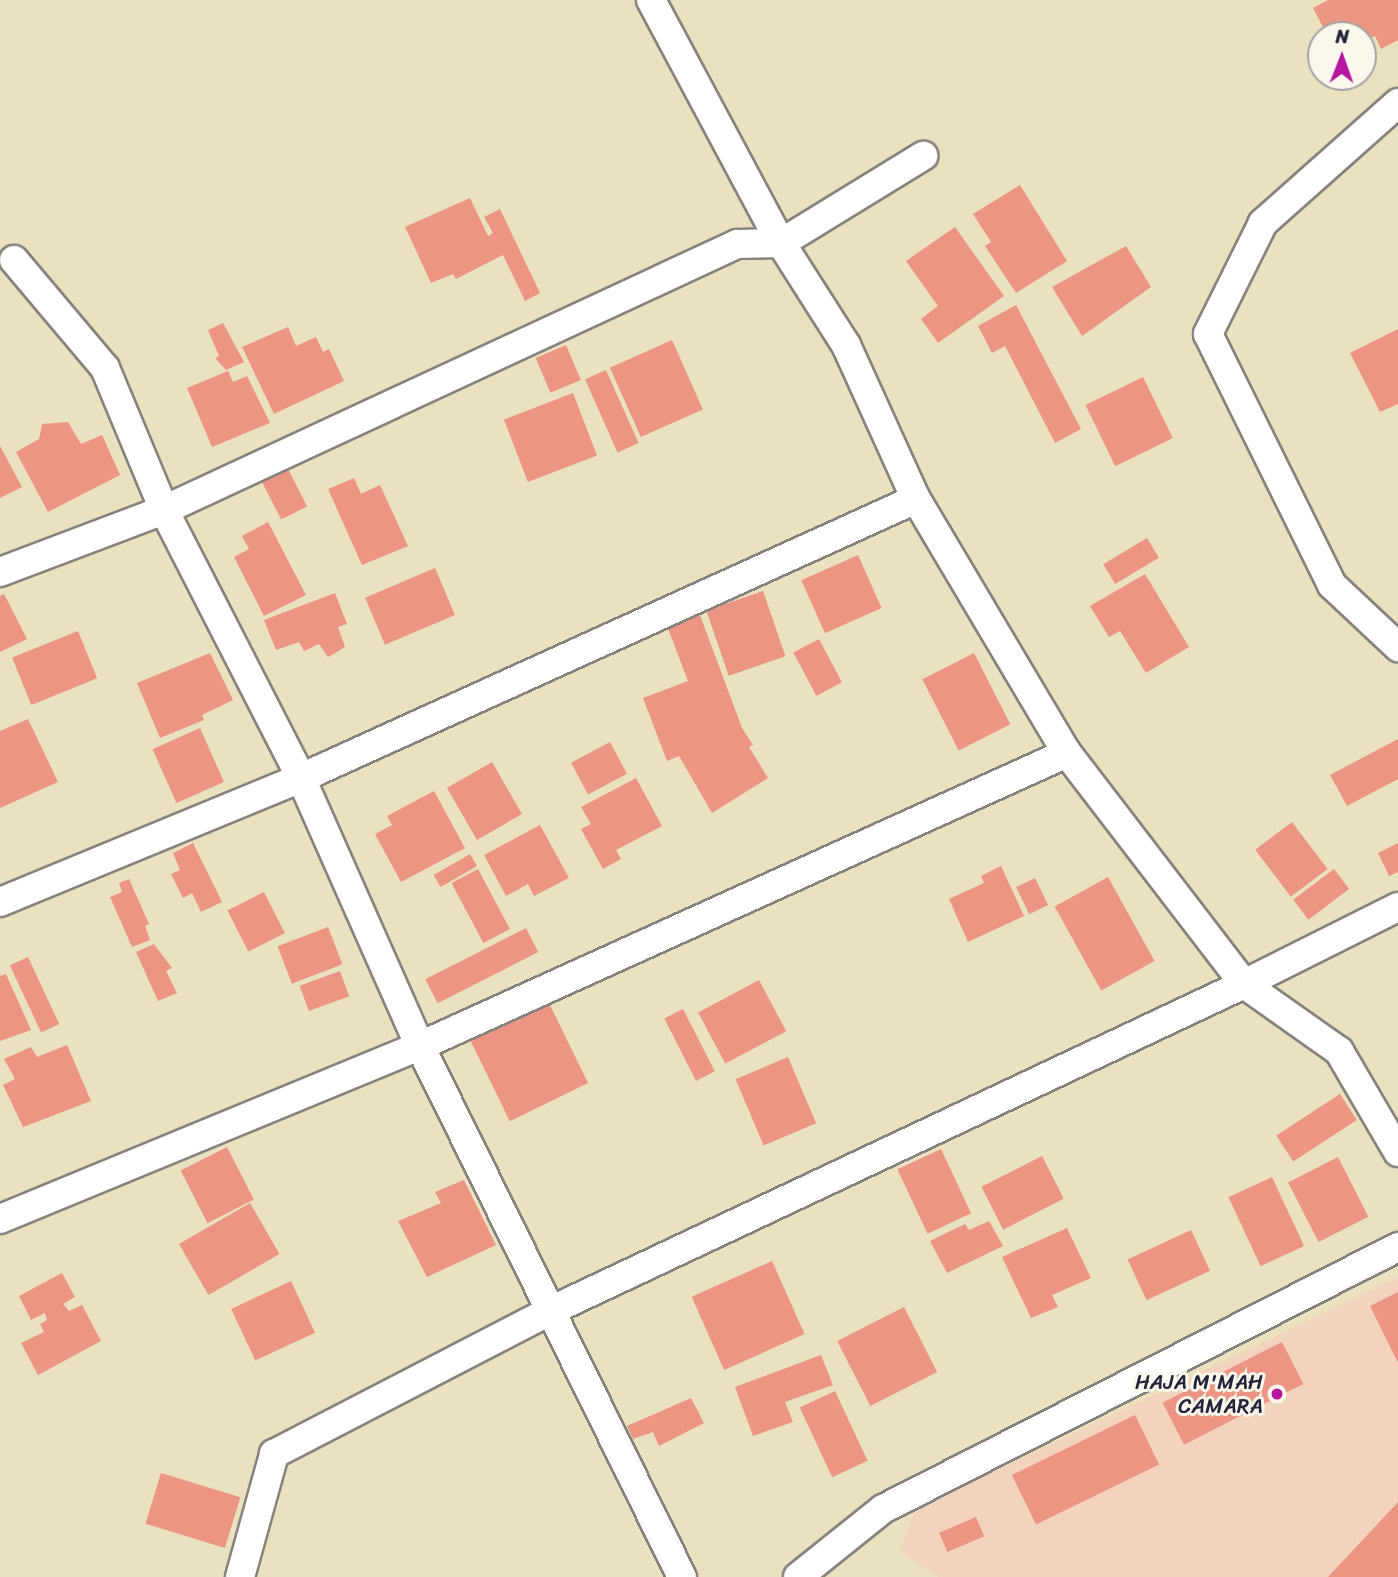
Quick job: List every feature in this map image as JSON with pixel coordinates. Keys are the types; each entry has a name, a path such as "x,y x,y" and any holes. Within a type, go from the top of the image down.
{"street":[{"path":"650,0 781,243 846,345 916,499 1067,753 1244,985 1339,1051 1398,1152"},
{"path":"1398,103 1263,223 1208,334 1332,584 1398,647"},
{"path":"0,572 164,510 737,244 781,243 923,156"},
{"path":"15,260 105,368 164,510 302,778 420,1045 548,1312 682,1577"},
{"path":"0,902 302,778 916,499"},
{"path":"0,1219 420,1045 1067,753"},
{"path":"240,1577 274,1454 548,1312 1244,985 1398,907"},
{"path":"798,1577 883,1509 1398,1247"}],"shaded area":[{"name":"HAJA M'MAH CAMARA","path":"1398,1277 1398,1577 938,1577 900,1551 915,1510"}],"building":[{"path":"1328,0 1398,0 1398,40 1381,49 1377,40 1377,21 1320,21 1313,8"},
{"path":"1020,185 1067,261 1016,293 985,246 991,242 973,214"},
{"path":"470,198 488,236 493,233 484,217 500,209 540,293 525,301 503,255 456,279 453,274 431,283 405,227"},
{"path":"955,227 1004,296 938,343 921,319 938,306 906,261"},
{"path":"1126,246 1151,287 1082,336 1052,287"},
{"path":"1016,305 1081,429 1055,443 1005,346 992,353 978,326"},
{"path":"223,323 244,362 226,370 215,358 219,356 208,330"},
{"path":"288,327 296,346 316,337 323,352 329,349 344,381 274,414 242,347"},
{"path":"1398,329 1398,404 1380,412 1350,353"},
{"path":"672,340 703,409 641,437 610,368"},
{"path":"566,345 581,380 550,393 536,358"},
{"path":"606,370 639,443 618,452 585,379"},
{"path":"228,371 233,382 247,376 270,423 212,447 187,388"},
{"path":"1143,377 1173,438 1115,466 1085,405"},
{"path":"573,393 597,456 528,482 504,420"},
{"path":"68,422 81,444 102,435 120,475 48,512 16,452 39,439 42,424"},
{"path":"0,446 22,487 0,498"},
{"path":"288,469 307,506 281,520 262,482"},
{"path":"354,478 361,494 380,485 408,546 362,565 328,489"},
{"path":"268,522 306,595 264,616 234,557 249,549 242,536"},
{"path":"1147,538 1159,558 1115,584 1103,564"},
{"path":"858,555 882,608 825,633 801,580"},
{"path":"435,568 455,615 385,645 365,598"},
{"path":"1145,574 1189,647 1146,673 1120,631 1109,637 1090,606"},
{"path":"763,591 785,656 729,676 706,611"},
{"path":"335,593 347,624 338,627 345,647 328,657 319,644 304,651 299,642 276,650 264,620"},
{"path":"4,594 27,639 0,652 0,596"},
{"path":"700,615 742,728 753,745 749,747 768,778 712,813 679,756 667,761 643,698 688,681 667,626"},
{"path":"78,631 97,678 31,705 12,658"},
{"path":"819,639 842,682 816,696 793,653"},
{"path":"210,653 233,700 202,715 204,720 160,738 137,683"},
{"path":"974,653 1010,724 959,751 922,679"},
{"path":"28,719 58,782 0,808 0,731"},
{"path":"200,728 224,782 176,803 152,749"},
{"path":"1398,739 1398,779 1347,806 1330,775"},
{"path":"610,742 627,774 588,794 571,763"},
{"path":"492,762 522,814 477,840 447,788"},
{"path":"636,778 662,826 616,850 621,859 603,869 581,829 591,824 581,807"},
{"path":"434,791 465,848 401,882 375,834 392,825 387,816"},
{"path":"1292,822 1328,869 1291,897 1255,850"},
{"path":"540,825 569,878 534,896 528,884 506,896 484,855"},
{"path":"193,843 222,902 201,912 192,893 183,898 171,874 180,870 173,853"},
{"path":"1398,843 1398,872 1389,876 1378,853"},
{"path":"470,854 477,866 441,887 434,875"},
{"path":"1001,866 1024,916 968,942 949,899 984,883 981,876"},
{"path":"478,869 510,929 483,943 452,883"},
{"path":"1334,869 1349,889 1308,920 1293,900"},
{"path":"1108,877 1155,961 1101,991 1055,907"},
{"path":"1035,878 1048,905 1029,914 1016,887"},
{"path":"129,879 149,924 145,926 150,940 132,947 110,897 122,892 119,883"},
{"path":"264,892 285,933 248,952 227,911"},
{"path":"328,927 342,964 292,984 278,946"},
{"path":"526,928 538,952 438,1003 425,979"},
{"path":"154,944 172,968 166,971 177,993 158,1001 136,952"},
{"path":"28,957 59,1024 41,1033 10,965"},
{"path":"340,971 349,996 309,1011 300,986"},
{"path":"6,974 31,1030 0,1041 0,976"},
{"path":"759,980 786,1031 725,1064 698,1012"},
{"path":"549,1003 588,1083 510,1121 471,1041"},
{"path":"683,1009 715,1071 696,1081 664,1019"},
{"path":"67,1045 91,1101 23,1127 3,1085 15,1079 4,1059 31,1047 37,1057"},
{"path":"788,1057 816,1123 764,1146 736,1079"},
{"path":"1340,1094 1357,1120 1293,1161 1276,1135"},
{"path":"227,1147 254,1200 207,1223 181,1171"},
{"path":"941,1149 971,1213 928,1234 897,1169"},
{"path":"1042,1156 1064,1199 1003,1230 981,1187"},
{"path":"1338,1157 1368,1217 1319,1242 1288,1182"},
{"path":"1272,1177 1304,1246 1261,1266 1228,1197"},
{"path":"464,1180 496,1245 427,1277 398,1221 441,1203 435,1192"},
{"path":"250,1203 280,1254 208,1295 179,1244"},
{"path":"989,1221 1003,1246 947,1273 930,1241 965,1224 969,1230"},
{"path":"1067,1228 1091,1278 1052,1295 1058,1307 1031,1318 1002,1257"},
{"path":"1191,1230 1210,1271 1147,1300 1128,1260"},
{"path":"772,1261 805,1334 724,1370 692,1297"},
{"path":"62,1273 75,1297 63,1304 69,1311 82,1305 101,1341 38,1375 21,1343 44,1332 40,1324 47,1320 45,1313 31,1320 19,1296"},
{"path":"291,1281 315,1333 255,1361 231,1309"},
{"path":"1398,1292 1398,1363 1370,1306"},
{"path":"904,1307 937,1372 870,1406 837,1341"},
{"path":"1282,1342 1303,1384 1184,1445 1163,1403"},
{"path":"821,1355 833,1385 785,1402 793,1422 753,1436 735,1387"},
{"path":"835,1391 868,1461 832,1477 800,1407"},
{"path":"691,1398 704,1423 659,1446 653,1432 633,1439 627,1426"},
{"path":"1135,1415 1159,1464 1036,1524 1012,1475"},
{"path":"161,1473 240,1497 225,1548 146,1524"},
{"path":"1398,1502 1398,1577 1328,1577"},
{"path":"976,1517 984,1536 947,1552 939,1533"}],"place":[{"name":"HAJA M'MAH CAMARA","path":"1277,1394"}]}
